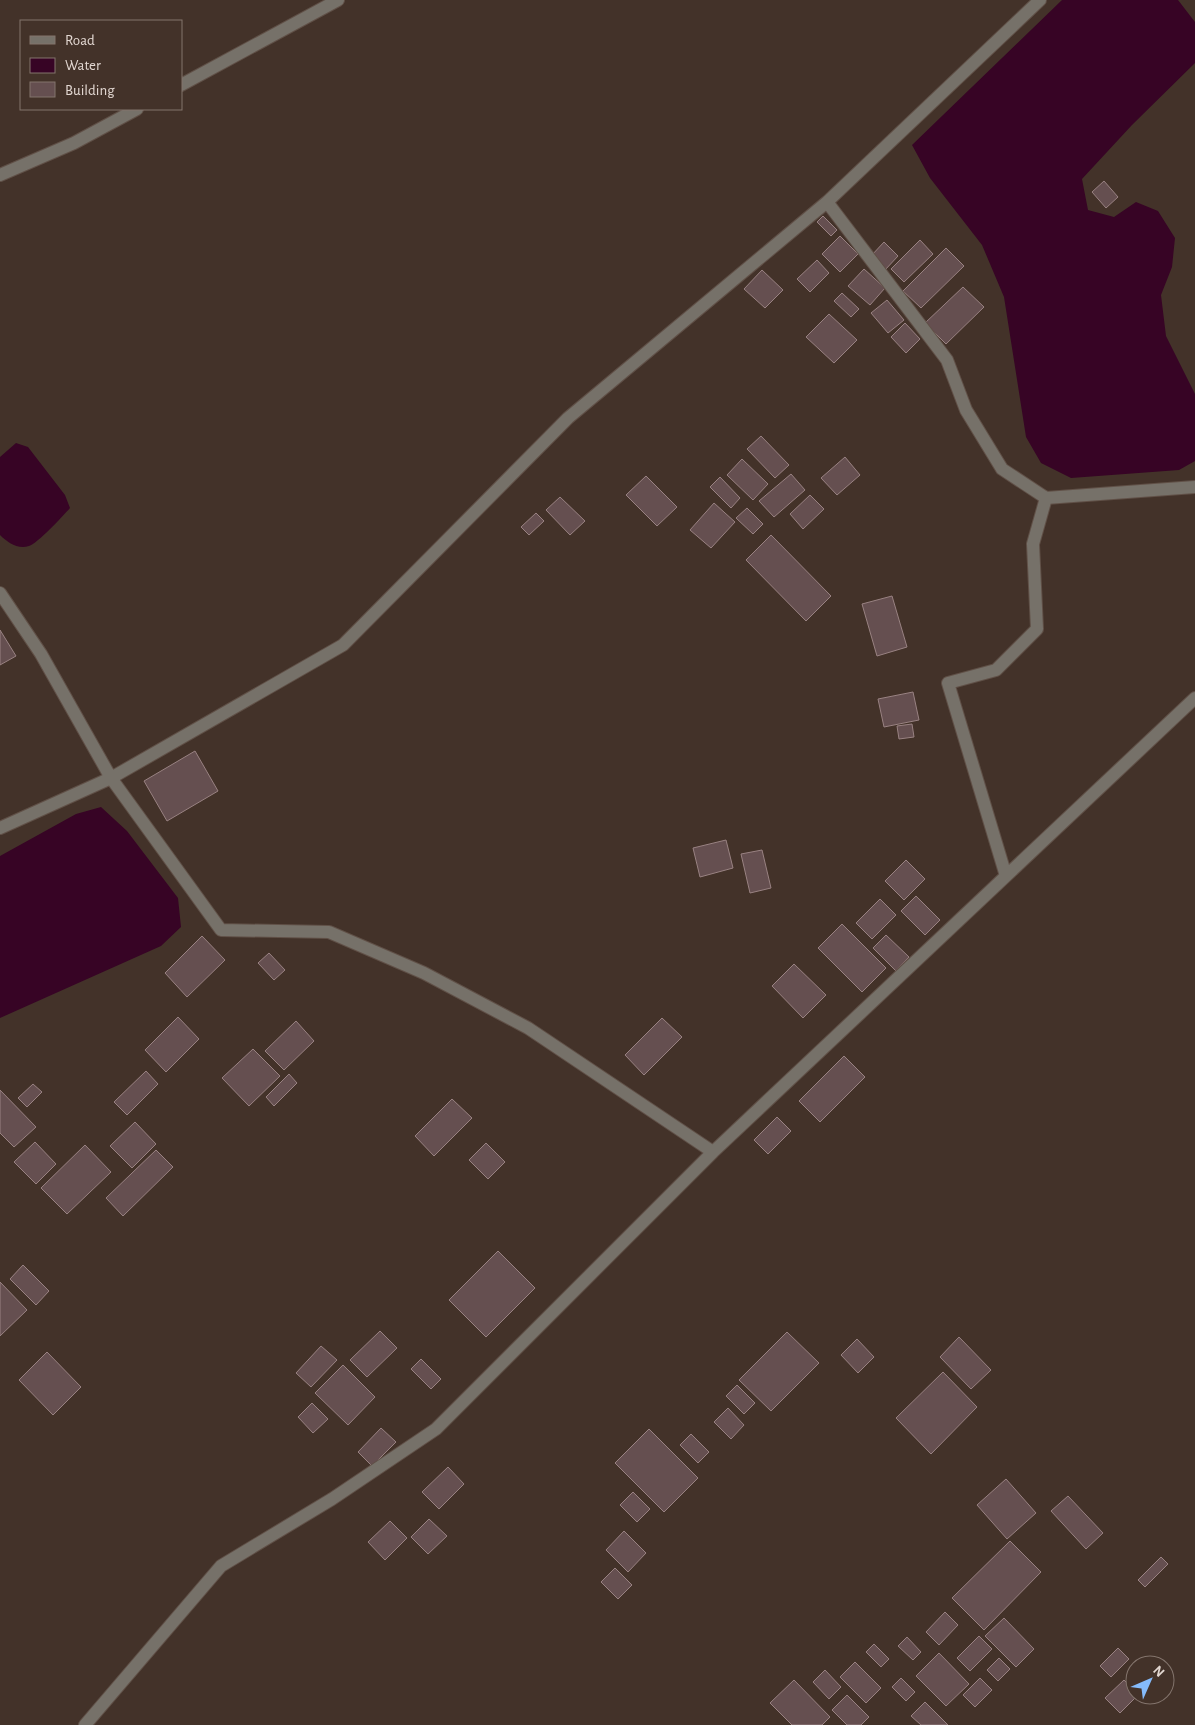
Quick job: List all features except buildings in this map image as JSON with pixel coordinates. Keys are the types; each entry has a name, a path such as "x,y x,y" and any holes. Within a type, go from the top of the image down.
{"street":[{"path":"182,84 338,0"},
{"path":"0,828 110,778 344,645 568,418 827,202 1040,0"},
{"path":"0,175 74,143 135,110"},
{"path":"827,202 947,360 966,410 1002,469 1046,498 1195,487"},
{"path":"1006,876 948,683 996,670 1037,629 1033,544 1046,498"},
{"path":"0,593 41,654 110,778 221,930 329,932 424,973 528,1028 713,1152"},
{"path":"85,1725 221,1566 332,1499 436,1429 713,1152 1195,698"}],"water":[{"path":"1062,0 1178,0 1195,22 1195,63 1132,125 1082,179 1088,210 1114,217 1136,202 1158,211 1175,238 1172,267 1161,295 1166,336 1195,394 1195,461 1179,470 1071,478 1041,463 1026,437 1004,297 982,245 930,178 912,145"},
{"path":"16,443 28,447 65,495 70,508 38,540 25,547 13,545 0,535 0,457"},
{"path":"101,807 127,831 178,898 181,927 161,946 0,1018 0,856 76,814"}]}
